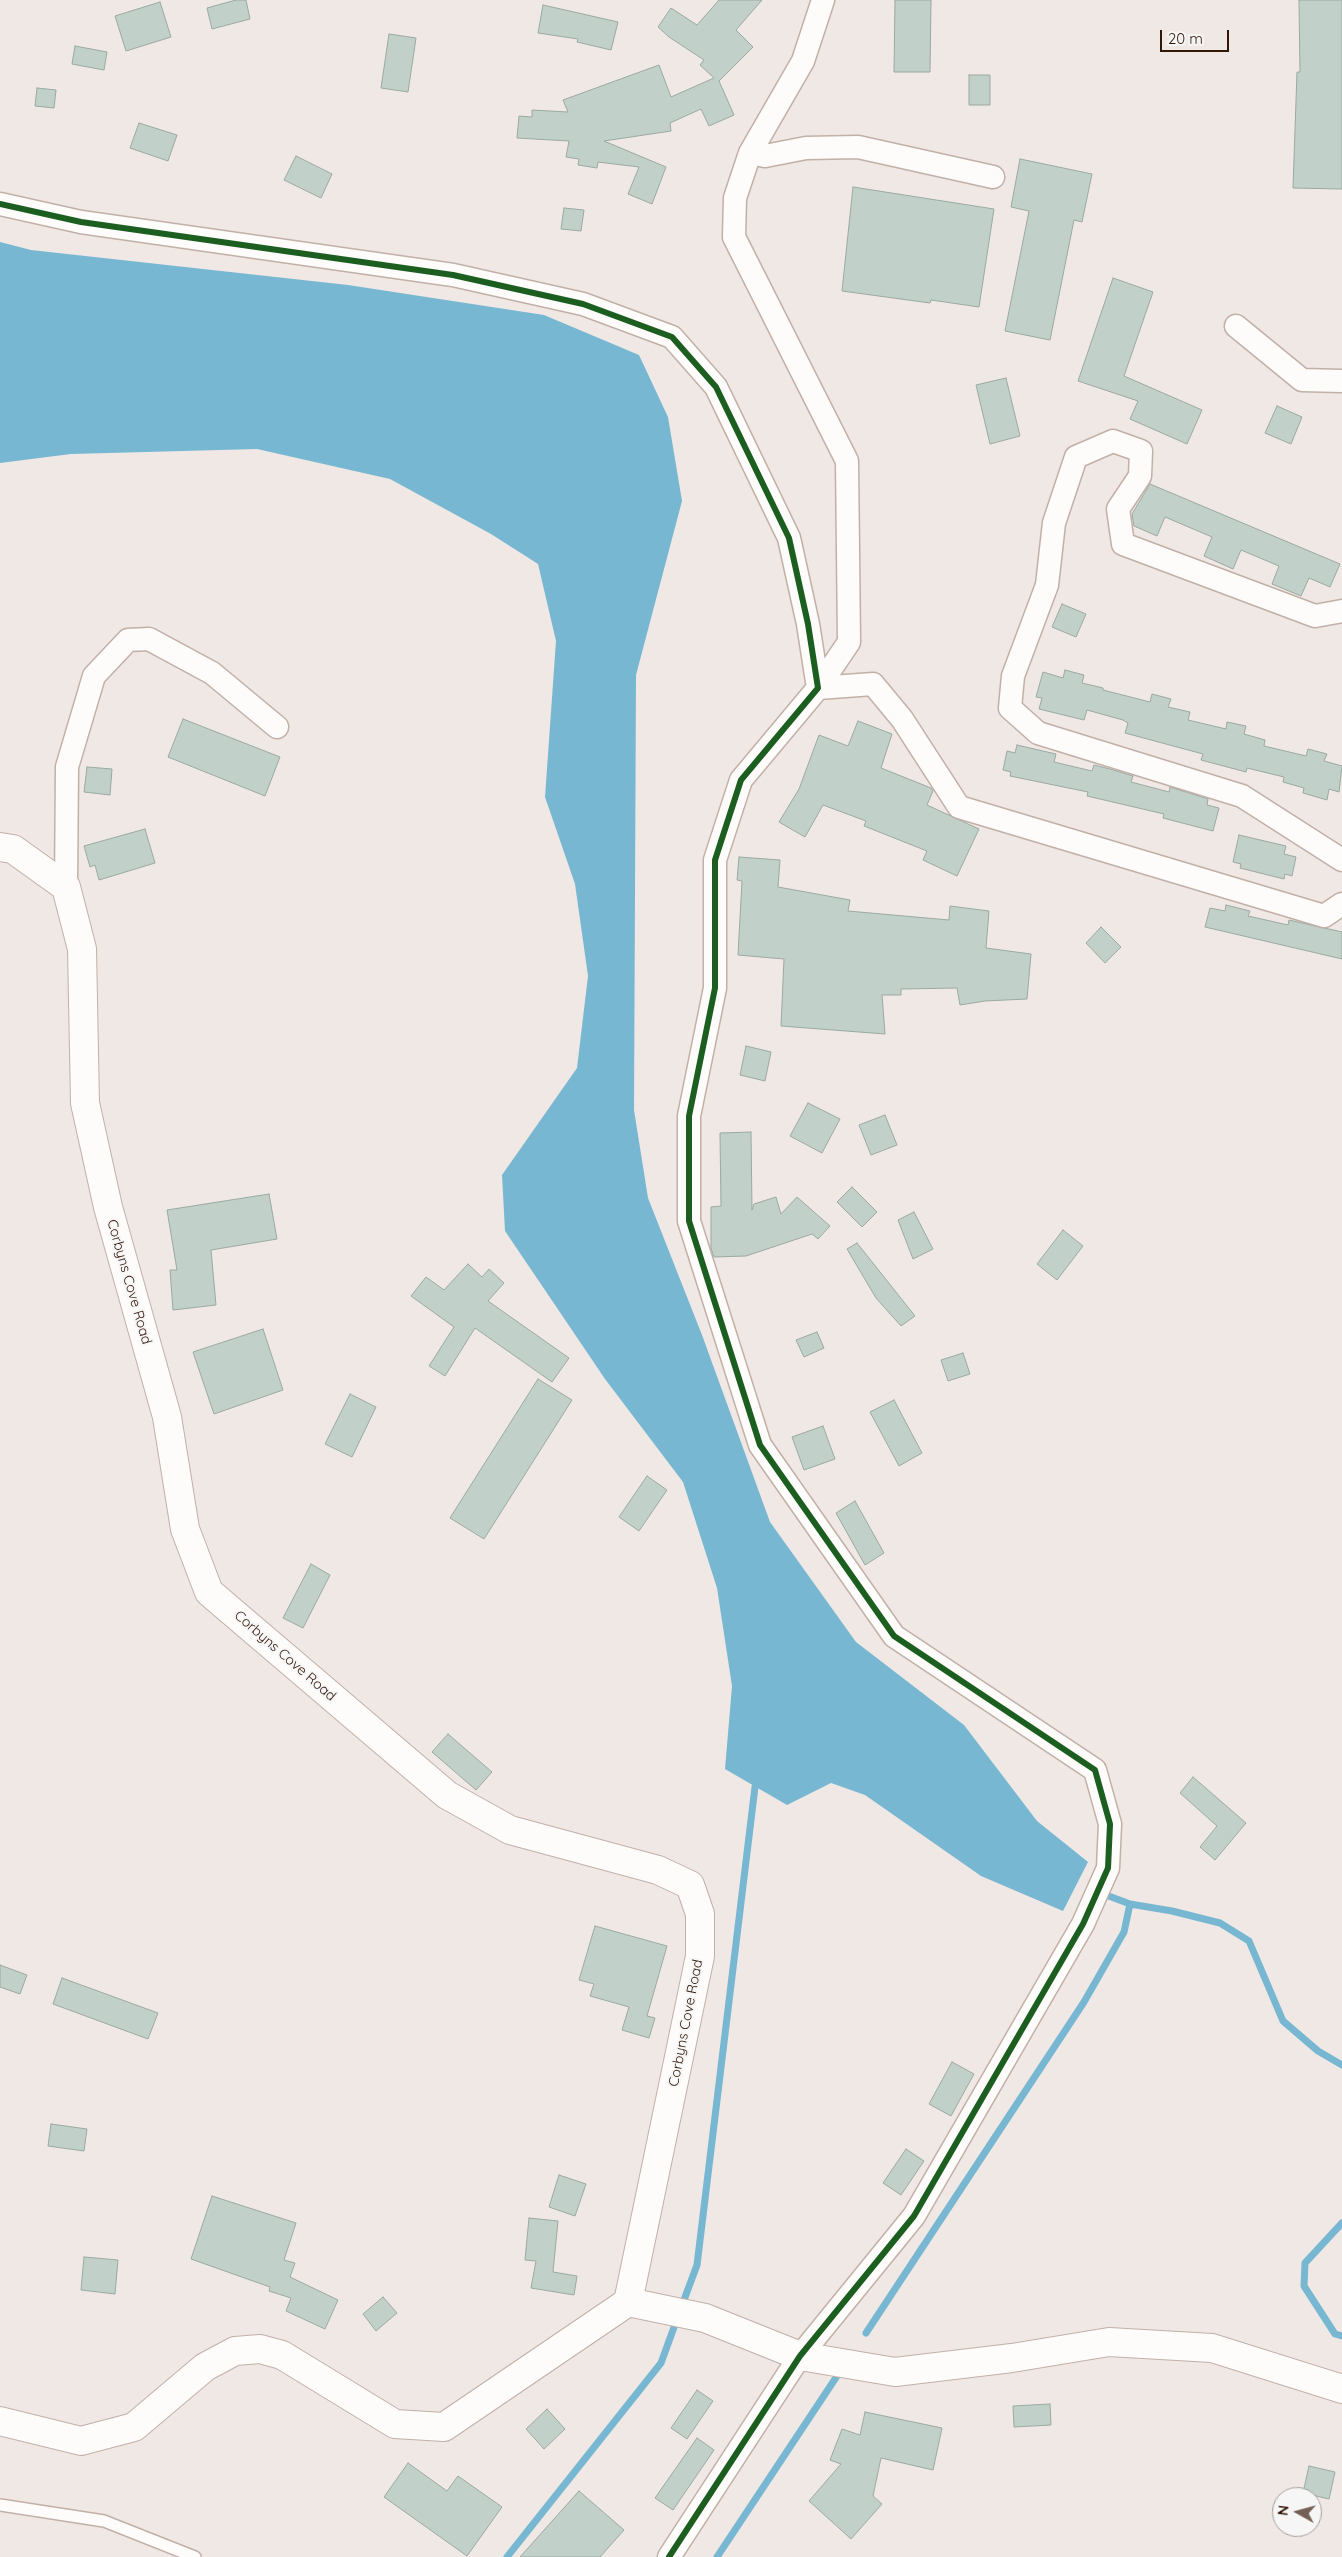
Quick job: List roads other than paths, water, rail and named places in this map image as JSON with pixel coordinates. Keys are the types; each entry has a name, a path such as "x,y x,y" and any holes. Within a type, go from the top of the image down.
{"main road":[{"path":"0,847 13,849 66,887"},
{"name":"Corbyns Cove Road","path":"66,887 82,949 85,1103 108,1207 168,1417 185,1529 209,1592 447,1795 510,1830 658,1870 690,1885 700,1914 700,1956 628,2302"},
{"path":"0,2420 81,2441 134,2427 205,2367 235,2351 260,2349 282,2355 395,2424 444,2427 628,2302 705,2318 800,2356 895,2372 1012,2358 1109,2342 1212,2348 1342,2389"}],"street":[{"path":"669,2557 800,2356 914,2216 1083,1924 1108,1868 1110,1824 1095,1770 894,1636 760,1445 689,1221 690,1116 715,988 714,860 741,780 818,688 849,642 847,461 734,236 735,198 750,153 803,60 823,0"},
{"path":"750,153 766,156 806,148 858,147 993,177"},
{"path":"0,204 81,222 453,275 583,304 672,337 716,387 789,538 808,624 818,688"},
{"path":"1236,326 1302,380 1342,381"},
{"path":"1342,610 1315,616 1123,544 1118,509 1140,476 1141,451 1113,441 1076,457 1054,523 1047,585 1013,676 1010,708 1038,733 1242,796 1342,860"},
{"path":"66,887 67,767 94,676 128,640 149,639 212,673 277,727"},
{"path":"818,688 873,684 902,719 960,807 1324,916 1342,904"}],"lane":[{"path":"0,2505 104,2521 195,2557"}],"water":[{"path":"0,242 31,250 348,285 544,315 639,355 668,417 682,501 636,675 634,1110 648,1198 702,1335 770,1522 856,1642 964,1725 1037,1821 1088,1862 1063,1911 981,1876 865,1795 831,1783 787,1805 725,1769 732,1686 717,1588 683,1482 605,1379 505,1231 502,1175 577,1068 588,976 575,884 545,797 556,641 538,564 491,534 390,479 257,449 71,454 0,463"}],"waterway":[{"path":"681,2308 697,2265 755,1787"},
{"path":"866,2333 1084,2002 1124,1932 1130,1904 1106,1895"},
{"path":"1130,1904 1172,1911 1220,1923 1249,1941 1283,2021 1318,2051 1342,2065"},
{"path":"1342,2223 1305,2263 1304,2286 1335,2334 1342,2336"},
{"path":"507,2557 661,2363 677,2319"},
{"path":"717,2557 841,2370"}]}
